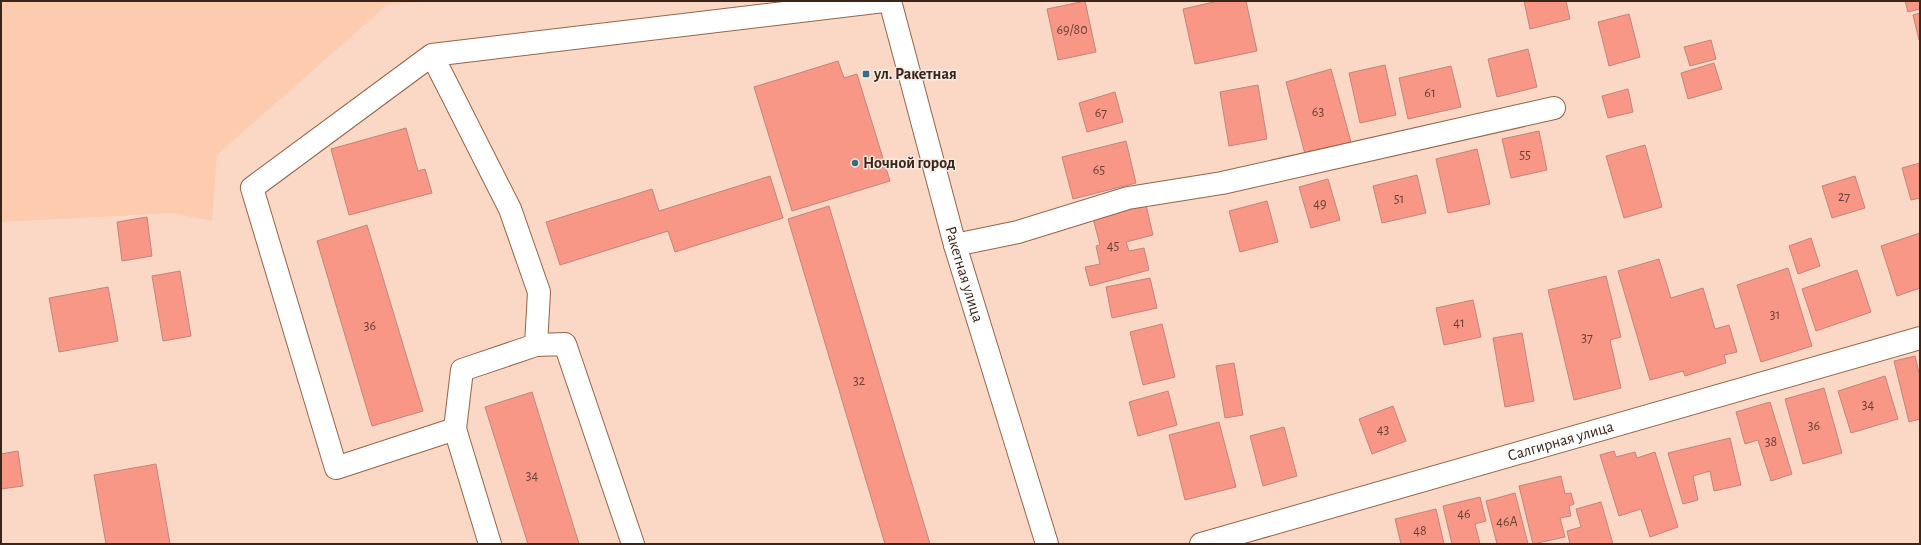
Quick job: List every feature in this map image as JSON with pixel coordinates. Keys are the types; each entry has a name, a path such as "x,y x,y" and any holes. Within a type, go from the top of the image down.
{"street":[{"path":"455,429 336,468 252,188 432,55 884,1"},
{"name":"Ракетная улица","path":"890,1 955,245 1047,544"},
{"path":"432,55 510,209 539,292 536,345"},
{"path":"955,245 1018,232 1128,198 1222,183 1554,108"},
{"name":"Салгирная улица","path":"1201,544 1920,338"},
{"path":"490,544 455,429 462,370 536,345 565,344 633,544"}],"shaded area":[{"path":"1,1 442,1 388,4 217,155 212,221 173,213 1,222"}],"building":[{"path":"1085,1 1096,52 1058,60 1047,9"},
{"path":"1218,1 1246,1 1257,51 1195,64 1183,9"},
{"path":"1524,1 1566,1 1570,19 1530,29"},
{"path":"1905,1 1920,1 1920,9 1908,12"},
{"path":"1920,13 1920,40 1919,40 1913,15"},
{"path":"1629,14 1640,57 1609,66 1598,22"},
{"path":"1711,40 1716,59 1690,66 1684,47"},
{"path":"1528,49 1537,87 1497,97 1488,59"},
{"path":"838,61 844,78 857,74 890,181 792,211 754,87"},
{"path":"1714,63 1722,89 1688,99 1681,73"},
{"path":"1385,65 1396,115 1360,123 1349,73"},
{"path":"1451,66 1461,107 1408,119 1399,78"},
{"path":"1331,69 1351,142 1305,154 1286,82"},
{"path":"1258,85 1267,139 1229,146 1220,92"},
{"path":"1628,89 1633,112 1608,118 1602,96"},
{"path":"1115,92 1123,122 1087,132 1079,103"},
{"path":"406,128 418,171 425,169 432,193 349,215 331,149"},
{"path":"1539,131 1547,170 1511,178 1502,139"},
{"path":"1126,141 1136,183 1073,199 1062,157"},
{"path":"1645,145 1662,207 1624,218 1606,156"},
{"path":"1477,149 1490,204 1448,213 1436,159"},
{"path":"1920,163 1920,198 1911,200 1902,168"},
{"path":"1417,175 1426,213 1382,223 1373,186"},
{"path":"770,176 783,218 675,252 668,231 560,265 546,222 652,189 659,211"},
{"path":"1855,176 1865,208 1832,218 1822,186"},
{"path":"1328,179 1340,220 1311,228 1299,187"},
{"path":"1267,201 1278,242 1240,252 1229,211"},
{"path":"1146,205 1153,235 1126,242 1129,251 1144,248 1149,270 1090,286 1085,267 1100,264 1096,246 1100,245 1093,218"},
{"path":"829,206 930,544 885,544 788,219"},
{"path":"147,217 152,256 122,261 117,222"},
{"path":"367,225 423,411 372,426 317,241"},
{"path":"1920,233 1920,288 1897,296 1881,246"},
{"path":"1811,238 1820,266 1798,274 1789,246"},
{"path":"1659,259 1671,298 1703,288 1715,329 1729,325 1737,352 1724,355 1726,363 1685,376 1683,371 1650,380 1618,271"},
{"path":"1788,268 1812,346 1761,362 1737,285"},
{"path":"1857,270 1871,312 1816,331 1802,289"},
{"path":"180,271 191,336 163,341 152,276"},
{"path":"1606,276 1621,337 1610,340 1621,388 1574,400 1548,290"},
{"path":"1150,278 1157,308 1112,318 1106,287"},
{"path":"108,287 118,341 59,352 49,298"},
{"path":"1473,300 1481,337 1444,345 1436,308"},
{"path":"1162,324 1175,377 1143,385 1130,332"},
{"path":"1522,333 1534,401 1505,407 1493,338"},
{"path":"1915,356 1920,377 1920,419 1909,422 1894,361"},
{"path":"1234,363 1243,415 1225,418 1216,366"},
{"path":"1885,376 1898,419 1851,433 1838,391"},
{"path":"1824,388 1842,453 1803,464 1785,399"},
{"path":"1168,391 1177,425 1138,436 1129,402"},
{"path":"532,392 579,544 528,544 485,407"},
{"path":"1770,402 1792,474 1771,481 1758,440 1745,444 1736,412"},
{"path":"1393,406 1406,441 1372,454 1359,419"},
{"path":"1219,422 1236,487 1185,500 1169,435"},
{"path":"1284,427 1297,476 1263,486 1250,436"},
{"path":"1730,438 1741,485 1714,491 1710,471 1693,476 1698,500 1683,504 1668,453"},
{"path":"18,451 23,486 1,489 1,454"},
{"path":"1614,451 1616,457 1635,452 1637,458 1655,452 1678,527 1650,537 1641,509 1619,516 1600,455"},
{"path":"156,464 170,544 106,544 94,475"},
{"path":"1561,476 1565,494 1571,493 1574,504 1569,506 1571,516 1560,518 1565,537 1533,544 1519,486"},
{"path":"1515,493 1528,544 1497,544 1486,501"},
{"path":"1480,497 1486,521 1475,524 1480,544 1452,544 1443,506"},
{"path":"1601,502 1613,544 1570,544 1567,531 1581,527 1576,509"},
{"path":"1436,509 1444,544 1401,544 1395,519"}],"place":[{"name":"ул. Ракетная","path":"866,74"},
{"name":"Ночной город","path":"855,163"}]}
